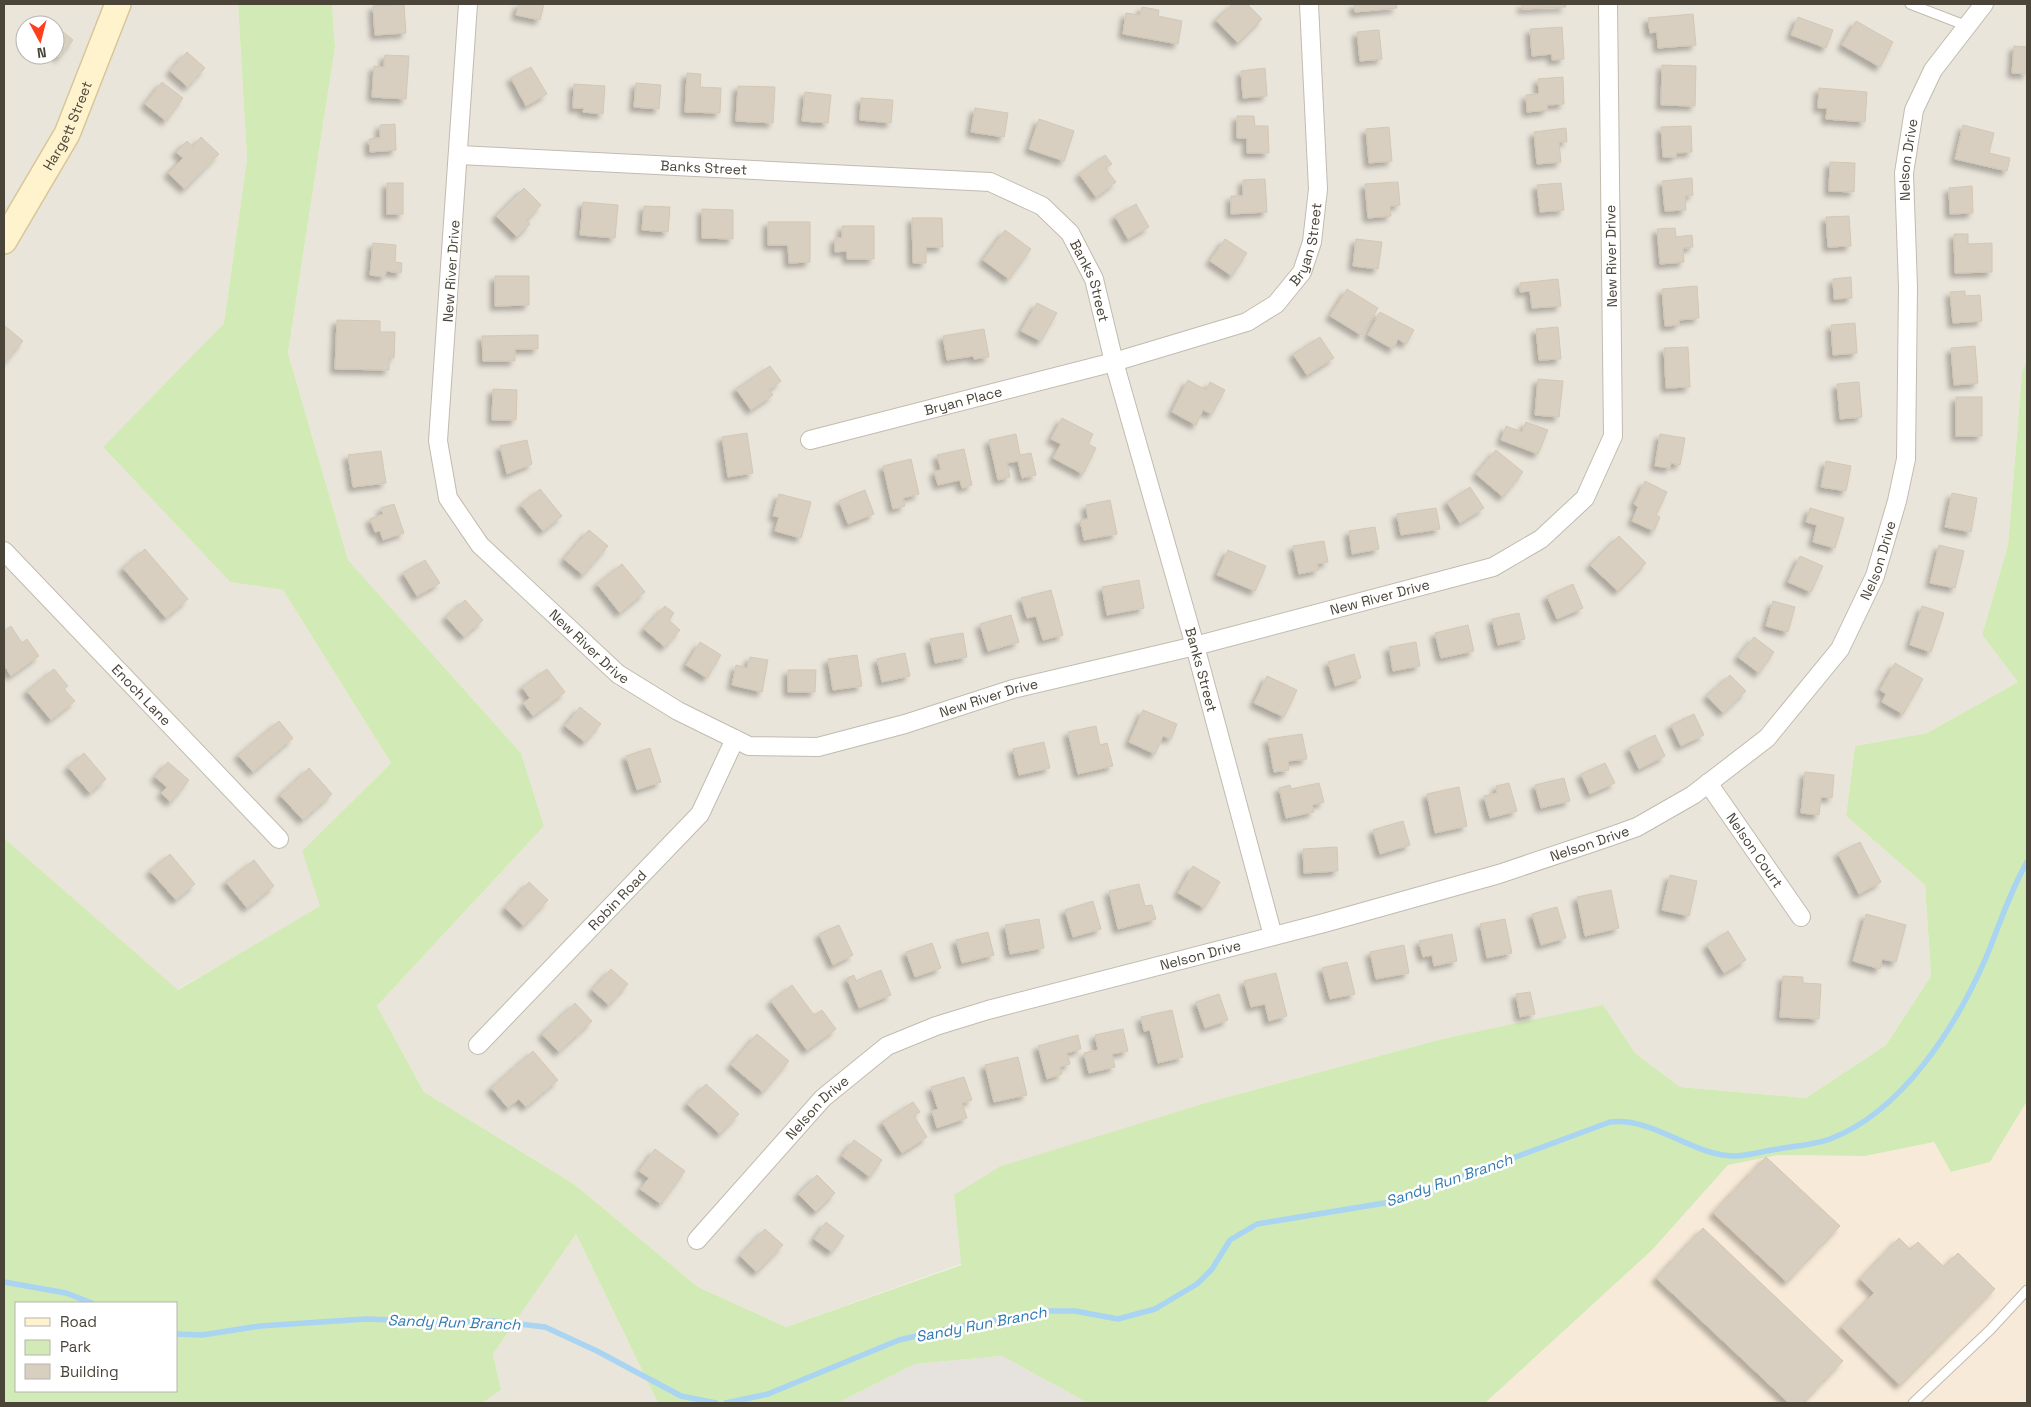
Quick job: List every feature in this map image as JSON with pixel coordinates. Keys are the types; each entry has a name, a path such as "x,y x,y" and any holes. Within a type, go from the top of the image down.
{"main road":[{"name":"Hargett Street","path":"4,241 67,134 118,4"}],"street":[{"name":"New River Drive","path":"468,4 438,441 448,498 480,545 618,674 678,712 749,746 818,747 905,724 1013,689 1195,646 1493,566 1541,539 1585,498 1613,436 1608,4"},
{"name":"Bryan Street","path":"1114,362 1247,322 1276,304 1302,272 1312,242 1318,189 1309,4"},
{"name":"Nelson Drive","path":"697,1240 823,1098 887,1046 936,1026 988,1010 1273,936 1499,874 1637,827 1693,795 1768,738 1806,694 1840,649 1875,576 1897,501 1906,459 1908,287 1904,173 1914,110 1933,70 1984,4"},
{"name":"Banks Street","path":"459,155 990,182 1042,206 1070,233 1094,279 1114,362 1195,646 1273,936"},
{"name":"Bryan Place","path":"810,440 1114,362"},
{"name":"Enoch Lane","path":"4,552 279,839"},
{"name":"Robin Road","path":"478,1045 700,814 735,739"},
{"name":"Nelson Court","path":"1708,784 1801,917"}],"lane":[{"path":"1910,4 1967,26"},
{"path":"1914,1403 1990,1330 2027,1290"}],"shaded area":[{"path":"4,4 238,4 247,159 224,323 103,447 230,582 283,590 391,763 302,851 321,906 177,990 4,838"},
{"path":"332,4 2027,4 2027,359 2022,372 2008,545 1982,635 2018,682 1927,733 1855,746 1846,816 1925,885 1931,976 1886,1045 1806,1098 1680,1087 1635,1053 1603,1006 1442,1039 1209,1102 954,1195 961,1264 786,1327 698,1287 574,1184 424,1092 377,1006 544,826 521,753 348,560 288,353 335,47"},
{"path":"2027,1101 2027,1403 1485,1403 1652,1250 1728,1165 1778,1155 1865,1156 1934,1142 1952,1172 1990,1162"},
{"path":"576,1234 658,1403 482,1403 501,1390 493,1354"},
{"path":"1002,1356 1088,1403 838,1403 915,1364"}],"green space":[{"path":"238,4 332,4 335,47 288,353 348,560 521,753 544,826 377,1006 424,1092 574,1184 698,1287 786,1327 961,1265 954,1195 1001,1166 1209,1102 1442,1039 1603,1005 1635,1053 1680,1087 1806,1098 1886,1045 1931,976 1925,885 1846,816 1855,746 1927,733 2018,682 1982,635 2008,545 2022,372 2027,359 2027,1101 1990,1162 1951,1172 1934,1142 1865,1156 1778,1155 1728,1165 1652,1250 1485,1403 1088,1403 1002,1356 915,1364 838,1403 658,1403 576,1234 493,1354 501,1390 482,1403 4,1403 4,838 178,990 320,906 302,851 391,763 283,590 230,582 103,447 224,323 247,159"}],"building":[{"path":"404,4 406,33 375,35 373,6"},
{"path":"519,4 544,4 540,20 516,15"},
{"path":"1233,4 1247,4 1262,19 1238,43 1216,20"},
{"path":"1354,4 1396,4 1397,8 1355,12"},
{"path":"1522,4 1565,4 1566,7 1522,9"},
{"path":"1142,7 1159,10 1158,16 1182,21 1178,44 1123,34 1126,13 1140,15"},
{"path":"1693,14 1696,45 1658,48 1657,32 1650,33 1648,18"},
{"path":"1798,17 1833,30 1826,48 1791,35"},
{"path":"1856,21 1893,42 1880,67 1842,45"},
{"path":"1562,27 1564,59 1552,60 1552,54 1532,56 1530,29"},
{"path":"1379,30 1382,59 1360,61 1357,32"},
{"path":"65,33 73,40 65,50"},
{"path":"2014,46 2027,47 2027,74 2012,73"},
{"path":"187,52 205,68 188,87 170,71"},
{"path":"385,55 409,56 406,99 372,97 374,66 384,67"},
{"path":"1662,65 1696,66 1695,106 1661,105"},
{"path":"531,67 547,94 526,106 511,78"},
{"path":"1265,68 1267,96 1243,98 1241,71"},
{"path":"687,73 701,74 700,87 721,88 720,113 685,112"},
{"path":"1563,77 1564,104 1547,105 1547,110 1527,112 1526,95 1539,94 1538,79"},
{"path":"162,82 183,98 166,121 145,104"},
{"path":"636,83 661,85 659,109 634,107"},
{"path":"574,84 605,86 603,114 583,112 584,108 573,108"},
{"path":"738,86 775,87 773,123 736,121"},
{"path":"1819,88 1867,92 1865,122 1826,119 1827,108 1818,108"},
{"path":"805,92 831,95 828,123 802,121"},
{"path":"861,98 893,100 891,123 860,120"},
{"path":"975,108 1008,113 1004,137 971,132"},
{"path":"1237,116 1254,116 1255,126 1268,126 1269,153 1247,153 1247,138 1237,138"},
{"path":"1039,119 1074,131 1064,161 1029,149"},
{"path":"395,124 396,150 370,152 369,139 380,138 380,125"},
{"path":"1963,125 1994,133 1989,153 2010,158 2007,171 1955,159"},
{"path":"1691,126 1692,152 1676,153 1676,157 1663,157 1661,127"},
{"path":"1389,127 1392,161 1369,163 1366,129"},
{"path":"1566,128 1567,142 1559,142 1561,162 1537,164 1534,132"},
{"path":"201,137 219,154 185,189 168,173 183,158 176,152 187,141 193,147"},
{"path":"1105,155 1112,164 1105,168 1116,182 1096,197 1079,174"},
{"path":"1830,162 1855,163 1854,192 1829,191"},
{"path":"1692,178 1693,195 1685,196 1686,210 1665,211 1662,181"},
{"path":"1265,179 1267,212 1231,214 1231,196 1243,196 1243,180"},
{"path":"1398,182 1400,205 1390,206 1391,216 1368,218 1365,184"},
{"path":"387,183 403,183 403,214 387,214"},
{"path":"1561,183 1564,210 1540,212 1537,185"},
{"path":"1972,186 1973,213 1950,214 1949,188"},
{"path":"524,188 541,205 527,220 530,224 517,237 496,216"},
{"path":"583,202 618,205 615,238 580,235"},
{"path":"1136,204 1149,227 1128,239 1115,216"},
{"path":"644,206 670,207 668,232 642,230"},
{"path":"702,209 733,210 733,239 702,238"},
{"path":"1849,216 1851,246 1828,247 1826,217"},
{"path":"912,218 942,218 943,247 926,247 926,263 913,263"},
{"path":"768,222 810,222 810,262 789,263 788,245 768,245"},
{"path":"842,226 874,226 874,259 847,259 847,251 835,252 835,238 842,238"},
{"path":"1675,228 1676,237 1692,235 1693,247 1683,248 1684,262 1660,264 1657,229"},
{"path":"1005,230 1031,249 1009,279 983,260"},
{"path":"1954,234 1968,234 1968,244 1992,243 1992,272 1955,273"},
{"path":"1225,239 1247,253 1232,276 1210,261"},
{"path":"1356,239 1382,242 1378,269 1353,266"},
{"path":"373,243 396,245 395,262 402,263 401,273 386,271 385,277 370,275"},
{"path":"495,276 529,276 529,305 495,306"},
{"path":"1851,277 1852,298 1834,299 1833,279"},
{"path":"1558,279 1561,306 1532,308 1530,291 1520,292 1520,283"},
{"path":"1697,286 1699,318 1679,320 1679,325 1665,326 1662,289"},
{"path":"1347,289 1378,308 1361,335 1330,316"},
{"path":"1965,291 1965,296 1980,295 1982,321 1953,323 1950,292"},
{"path":"1037,303 1057,313 1041,341 1021,331"},
{"path":"1380,312 1414,330 1406,344 1398,339 1393,349 1368,335"},
{"path":"337,320 380,321 380,332 395,332 394,358 389,358 389,370 335,369"},
{"path":"1855,323 1857,353 1833,355 1831,325"},
{"path":"5,326 23,341 4,364 4,328"},
{"path":"1558,327 1561,359 1539,360 1536,329"},
{"path":"984,329 989,357 974,359 973,356 947,360 943,336"},
{"path":"538,335 538,349 515,349 515,361 483,361 482,336"},
{"path":"1320,337 1334,358 1307,375 1293,354"},
{"path":"1975,346 1978,383 1954,385 1951,348"},
{"path":"1688,347 1690,387 1666,388 1664,348"},
{"path":"770,366 781,381 769,390 773,395 751,410 736,389"},
{"path":"1538,379 1563,381 1559,417 1535,415"},
{"path":"1188,380 1206,390 1210,382 1225,390 1212,414 1203,410 1196,425 1172,412"},
{"path":"1859,382 1862,417 1840,419 1837,384"},
{"path":"493,389 517,390 516,420 492,420"},
{"path":"1956,397 1982,397 1982,436 1956,436"},
{"path":"1062,418 1093,434 1088,444 1096,448 1083,474 1053,458 1061,444 1051,439"},
{"path":"1526,422 1548,430 1538,454 1501,440 1506,426 1522,432"},
{"path":"747,433 753,473 728,477 722,437"},
{"path":"1016,434 1020,455 1031,453 1036,475 1022,478 1018,461 1007,463 1010,477 998,480 989,440"},
{"path":"1660,434 1685,438 1680,465 1671,463 1670,468 1655,466"},
{"path":"527,440 532,464 507,474 500,446"},
{"path":"964,449 972,485 962,488 960,480 938,485 934,471 941,470 937,455"},
{"path":"1496,450 1523,472 1503,497 1476,474"},
{"path":"381,451 386,483 353,487 348,455"},
{"path":"911,459 919,494 903,498 905,506 893,509 883,466"},
{"path":"1826,461 1851,466 1846,491 1821,487"},
{"path":"1645,481 1667,492 1656,515 1660,517 1654,531 1632,521 1638,507 1634,504"},
{"path":"1470,487 1484,508 1460,523 1447,502"},
{"path":"540,489 562,516 543,531 521,505"},
{"path":"865,490 874,514 848,524 839,501"},
{"path":"1952,493 1977,498 1971,532 1945,527"},
{"path":"779,494 811,502 801,538 775,531 779,517 773,516"},
{"path":"1110,500 1117,534 1084,540 1080,520 1088,519 1086,505"},
{"path":"394,504 404,533 383,540 380,531 375,532 370,519 383,514 381,508"},
{"path":"1436,508 1440,529 1401,535 1397,514"},
{"path":"1810,508 1844,518 1835,548 1813,542 1817,525 1806,522"},
{"path":"1375,527 1379,549 1352,554 1349,531"},
{"path":"589,530 608,546 583,575 564,559"},
{"path":"1619,536 1646,563 1618,591 1590,565"},
{"path":"1324,541 1328,562 1317,564 1319,570 1299,574 1293,546"},
{"path":"1939,545 1964,551 1955,588 1930,583"},
{"path":"145,549 188,599 166,618 123,568"},
{"path":"1228,550 1266,566 1255,591 1217,575"},
{"path":"1800,556 1823,566 1811,592 1788,582"},
{"path":"425,560 440,583 417,596 403,573"},
{"path":"622,564 645,592 620,613 597,584"},
{"path":"1139,580 1144,608 1107,615 1102,587"},
{"path":"1573,584 1583,608 1557,619 1547,596"},
{"path":"1051,590 1063,635 1043,640 1036,616 1027,618 1021,598"},
{"path":"465,600 483,620 464,637 446,617"},
{"path":"1773,601 1795,607 1788,632 1766,626"},
{"path":"665,606 674,613 669,620 680,630 665,647 644,629"},
{"path":"1922,606 1944,613 1931,652 1910,645"},
{"path":"1519,613 1525,639 1498,645 1492,619"},
{"path":"1011,615 1019,642 988,651 980,624"},
{"path":"1468,625 1474,651 1441,658 1435,633"},
{"path":"11,626 22,643 27,639 39,656 11,676 4,665 4,631"},
{"path":"963,633 967,657 935,663 930,639"},
{"path":"1754,637 1774,652 1759,673 1738,657"},
{"path":"700,642 721,655 707,678 686,665"},
{"path":"1416,642 1420,666 1393,671 1389,647"},
{"path":"905,653 910,676 882,682 877,659"},
{"path":"1354,654 1361,678 1335,686 1328,662"},
{"path":"857,655 862,686 833,690 828,659"},
{"path":"750,657 768,660 762,692 732,685 736,665 747,668"},
{"path":"1895,663 1923,679 1903,714 1882,702 1886,694 1880,690"},
{"path":"54,669 68,686 64,689 75,701 51,720 27,691"},
{"path":"547,669 565,692 533,716 523,703 530,698 522,687"},
{"path":"788,670 816,670 815,692 788,692"},
{"path":"1730,675 1746,691 1723,713 1707,696"},
{"path":"1267,676 1297,690 1284,717 1254,703"},
{"path":"580,707 601,724 585,742 565,726"},
{"path":"1143,710 1177,724 1171,739 1163,736 1155,754 1129,742"},
{"path":"1694,714 1704,735 1681,746 1671,725"},
{"path":"279,721 293,738 253,772 238,755"},
{"path":"1096,726 1100,745 1107,743 1113,766 1078,774 1068,732"},
{"path":"1302,734 1307,759 1288,761 1289,770 1274,772 1268,739"},
{"path":"1655,735 1665,756 1639,769 1629,748"},
{"path":"1044,742 1050,768 1019,775 1013,749"},
{"path":"650,748 661,782 637,790 626,756"},
{"path":"84,753 106,779 90,793 68,767"},
{"path":"168,762 189,780 171,802 161,793 167,787 155,777"},
{"path":"1605,763 1615,783 1590,794 1581,774"},
{"path":"309,768 332,794 303,820 280,795"},
{"path":"1805,772 1834,775 1832,798 1821,797 1819,815 1801,813"},
{"path":"1564,778 1570,801 1541,808 1535,785"},
{"path":"1319,783 1324,802 1312,805 1314,812 1286,818 1279,788 1290,785 1291,789"},
{"path":"1509,783 1517,811 1490,818 1484,796 1497,793 1496,786"},
{"path":"1459,787 1467,826 1435,833 1427,794"},
{"path":"1403,821 1410,845 1380,854 1373,830"},
{"path":"1860,842 1881,882 1859,894 1838,853"},
{"path":"1337,847 1338,871 1304,873 1303,849"},
{"path":"170,854 195,884 176,900 150,871"},
{"path":"254,860 274,886 247,908 226,882"},
{"path":"1193,866 1220,882 1204,908 1178,893"},
{"path":"1670,875 1697,881 1689,916 1662,910"},
{"path":"529,882 548,900 524,926 505,908"},
{"path":"1139,884 1145,906 1152,905 1156,919 1118,929 1109,891"},
{"path":"1611,890 1619,928 1585,936 1577,897"},
{"path":"1093,901 1101,929 1073,937 1065,910"},
{"path":"1557,907 1566,938 1541,945 1532,914"},
{"path":"1866,914 1906,925 1896,962 1882,959 1880,969 1853,961"},
{"path":"1039,919 1044,948 1010,954 1005,925"},
{"path":"1505,919 1512,953 1487,958 1480,924"},
{"path":"839,925 853,955 833,965 819,934"},
{"path":"1728,931 1746,960 1724,973 1707,945"},
{"path":"988,932 994,955 962,963 956,940"},
{"path":"1452,934 1457,961 1434,966 1432,955 1423,957 1419,941"},
{"path":"932,943 941,968 915,977 906,952"},
{"path":"1404,945 1409,973 1376,979 1370,952"},
{"path":"1347,962 1355,994 1330,999 1322,968"},
{"path":"611,969 628,984 609,1005 592,990"},
{"path":"881,970 891,995 859,1008 847,978 854,975 856,981"},
{"path":"1276,973 1287,1016 1269,1021 1265,1004 1251,1007 1244,981"},
{"path":"1783,976 1803,977 1803,983 1821,984 1819,1019 1780,1017"},
{"path":"792,985 814,1015 822,1010 836,1029 807,1050 771,1001"},
{"path":"1530,992 1535,1014 1520,1017 1516,994"},
{"path":"1219,994 1228,1020 1205,1028 1196,1002"},
{"path":"575,1003 592,1021 559,1052 542,1034"},
{"path":"1172,1010 1183,1057 1158,1063 1150,1030 1144,1031 1141,1017"},
{"path":"1123,1029 1128,1051 1112,1054 1115,1067 1089,1073 1084,1053 1098,1050 1095,1035"},
{"path":"757,1034 789,1061 763,1092 731,1065"},
{"path":"1078,1035 1081,1049 1067,1053 1070,1064 1060,1067 1062,1074 1047,1079 1038,1046"},
{"path":"533,1051 558,1080 526,1107 519,1099 508,1108 491,1088"},
{"path":"1018,1057 1027,1095 994,1102 985,1065"},
{"path":"964,1077 972,1100 962,1103 967,1118 937,1128 932,1111 938,1109 931,1087"},
{"path":"706,1084 739,1114 720,1134 687,1104"},
{"path":"913,1102 920,1112 914,1116 927,1137 902,1153 882,1122"},
{"path":"854,1140 882,1160 870,1177 842,1156"},
{"path":"655,1149 685,1171 661,1204 640,1189 649,1178 639,1171"},
{"path":"1766,1157 1840,1226 1787,1282 1713,1213"},
{"path":"817,1175 835,1193 816,1212 798,1194"},
{"path":"826,1222 844,1236 832,1252 814,1239"},
{"path":"1703,1228 1843,1361 1803,1403 1789,1403 1656,1278"},
{"path":"765,1229 783,1245 757,1272 740,1256"},
{"path":"1899,1238 1910,1249 1918,1242 1944,1267 1958,1253 1995,1289 1900,1385 1841,1327 1874,1293 1860,1279"}],"waterway":[{"name":"Sandy Run Branch","path":"726,1403 768,1394 899,1340 956,1327 1046,1311 1075,1311 1118,1319 1155,1309 1197,1284 1212,1269 1230,1240 1257,1224 1397,1201 1610,1122 1627,1122 1643,1125 1721,1155 1737,1156 1811,1144 1830,1139 1856,1126 1880,1109 1903,1088 1942,1039 1973,986 2027,862"},
{"name":"Sandy Run Branch","path":"4,1282 66,1293 89,1302"},
{"name":"Sandy Run Branch","path":"178,1334 202,1335 260,1326 366,1319 444,1322 494,1321 545,1327 597,1351 681,1396 716,1403"}]}
